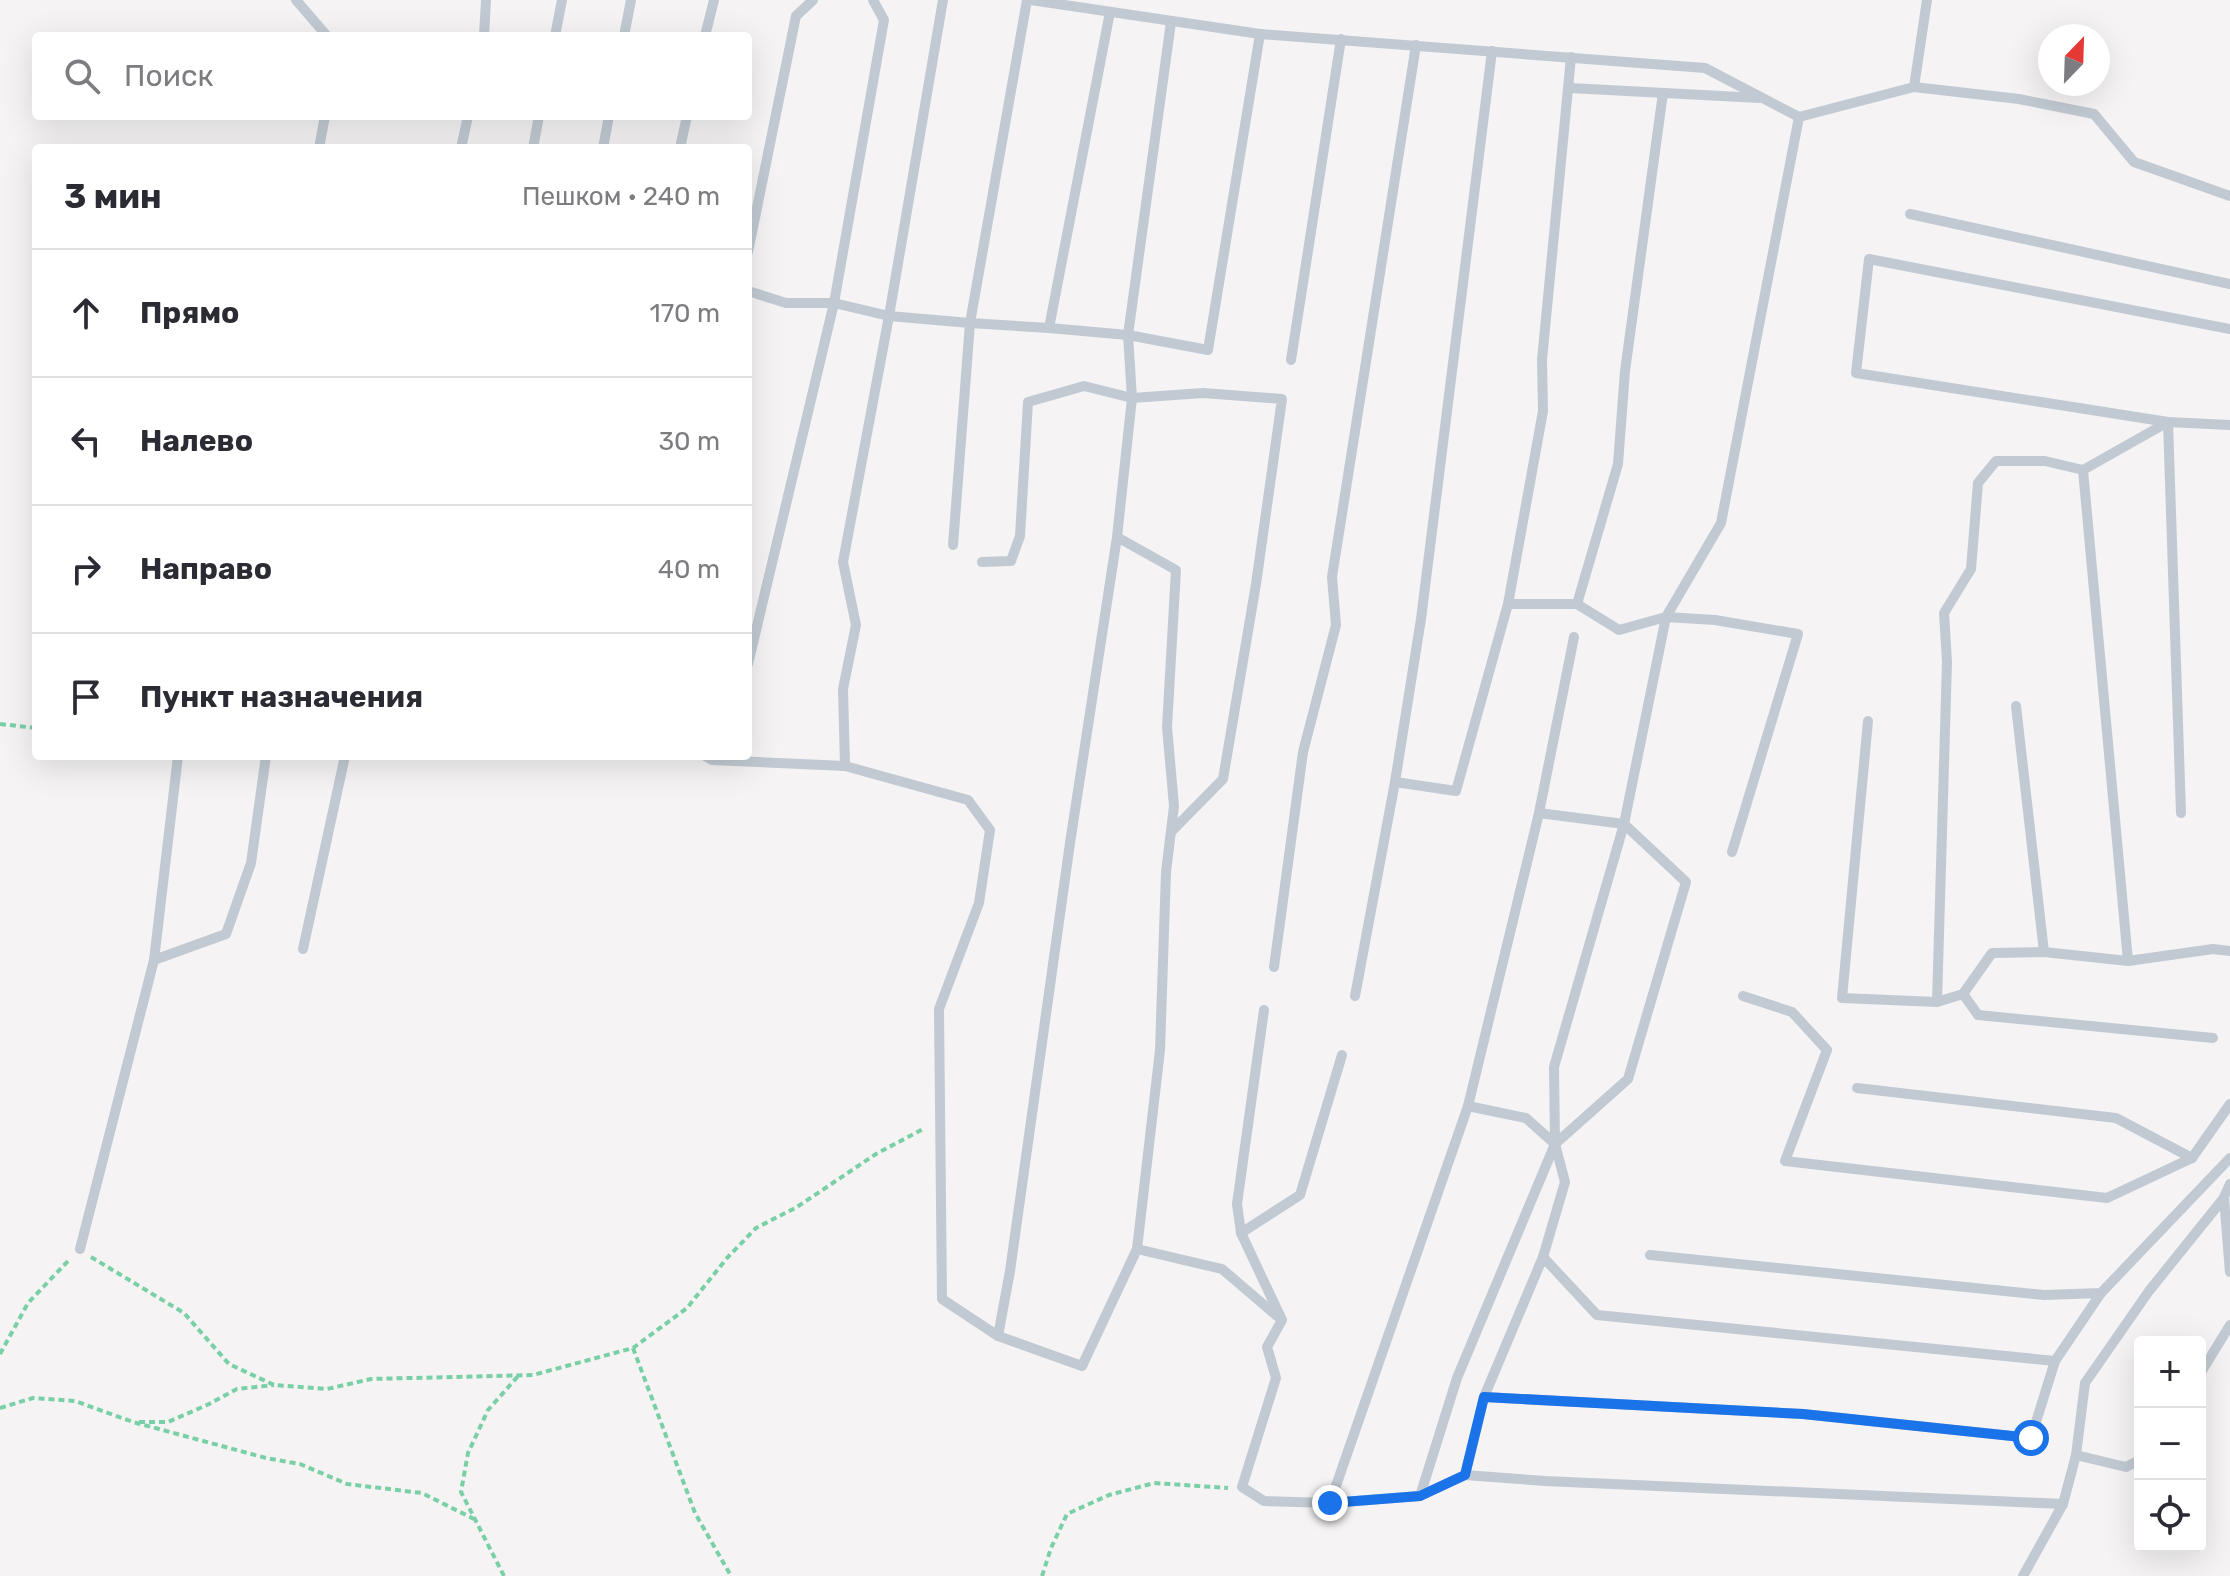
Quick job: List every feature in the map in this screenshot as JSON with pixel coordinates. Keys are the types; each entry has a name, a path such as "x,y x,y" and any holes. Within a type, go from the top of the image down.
{"lane":[{"path":"296,0 324,32"},
{"path":"484,32 486,0"},
{"path":"556,32 562,0"},
{"path":"625,32 631,0"},
{"path":"706,32 714,0"},
{"path":"752,232 796,16 813,0"},
{"path":"752,647 834,303 884,20 873,0"},
{"path":"845,766 843,689 856,625 843,562 943,0"},
{"path":"953,545 970,323 1029,0 1260,34 1705,68 1799,117 1914,87 2019,99 2094,114 2134,162 2230,196"},
{"path":"1914,87 1927,0"},
{"path":"1049,328 1110,12"},
{"path":"998,1336 1117,537 1132,398 1128,335 1171,22"},
{"path":"752,292 786,303 834,303 889,316 1128,335 1208,350 1260,34"},
{"path":"1291,360 1341,39"},
{"path":"1274,967 1303,752 1336,625 1332,577 1416,45"},
{"path":"1355,996 1395,782 1421,619 1492,51"},
{"path":"1395,782 1456,791 1508,604 1543,411 1542,360 1571,57"},
{"path":"1570,88 1763,98"},
{"path":"1577,604 1618,464 1625,371 1663,93"},
{"path":"1465,1475 1484,1397 1543,1257 1565,1182 1555,1144 1554,1067 1624,824 1666,617 1721,523 1799,117"},
{"path":"320,144 324,120"},
{"path":"462,144 467,120"},
{"path":"534,144 538,120"},
{"path":"604,144 608,120"},
{"path":"681,144 686,120"},
{"path":"1910,214 2230,284"},
{"path":"2230,329 1869,259 1856,373 2168,422 2230,425"},
{"path":"982,562 1011,561 1020,536 1028,402 1084,386 1132,398 1203,393 1282,399 1256,584 1223,779 1171,832"},
{"path":"1937,1002 1947,662 1944,613 1971,569 1978,483 1996,461 2045,461 2083,470 2168,422"},
{"path":"2168,422 2181,813"},
{"path":"2083,470 2128,961"},
{"path":"712,760 845,766 968,800 990,830 979,903 939,1009 942,1299 998,1336 1082,1366 1137,1249 1160,1050 1166,872 1174,806 1167,727 1176,570 1117,537"},
{"path":"1508,604 1577,604 1619,630 1666,617 1715,620 1798,634 1732,852"},
{"path":"1330,1503 1468,1106 1539,813 1574,637"},
{"path":"2016,706 2044,952"},
{"path":"1868,721 1842,998 1937,1002 1963,994 1992,953 2044,952 2128,961 2213,949 2230,951"},
{"path":"80,1249 154,960 178,760"},
{"path":"154,960 226,934 251,863 265,760"},
{"path":"303,949 344,760"},
{"path":"1420,1496 1457,1378 1555,1144 1628,1079 1686,882 1624,824 1539,813"},
{"path":"1963,994 1978,1015 2213,1038"},
{"path":"1743,996 1792,1012 1827,1050 1785,1161 2107,1198 2192,1158 2230,1104"},
{"path":"1264,1010 1237,1204 1241,1233 1282,1320"},
{"path":"1241,1233 1300,1195 1342,1055"},
{"path":"1857,1088 2116,1118 2192,1158"},
{"path":"1468,1106 1526,1118 1555,1144"},
{"path":"1484,1397 1803,1414 2031,1438 2055,1361 2101,1293 2230,1158"},
{"path":"2023,1576 2063,1504 2076,1455 2085,1383 2149,1291 2226,1196 2230,1184"},
{"path":"2226,1196 2230,1272"},
{"path":"1137,1249 1222,1269 1282,1320"},
{"path":"1650,1255 2044,1295 2101,1293"},
{"path":"1543,1257 1597,1315 2055,1361"},
{"path":"1282,1320 1267,1347 1276,1378 1242,1487 1264,1501 1330,1503 1420,1496 1465,1475 2063,1504"},
{"path":"2206,1364 2230,1325"},
{"path":"2076,1455 2126,1467 2134,1463"}],"path":[{"path":"0,724 32,728"},
{"path":"133,1422 168,1422 237,1389 274,1385 327,1389 371,1379 533,1375 633,1348 687,1308 756,1228 797,1207 876,1154 940,1121"},
{"path":"0,1354 28,1303 80,1249 184,1313 229,1364 274,1385"},
{"path":"633,1348 695,1513 731,1576"},
{"path":"504,1576 461,1492 468,1453 488,1410 519,1375"},
{"path":"0,1408 33,1398 75,1401 133,1422 266,1458 300,1464 347,1484 422,1493 474,1519"},
{"path":"1042,1576 1067,1514 1109,1495 1154,1483 1242,1487"}],"route":[{"path":"1330,1503 1420,1496 1465,1475 1484,1397 1803,1414 2031,1438"}]}
